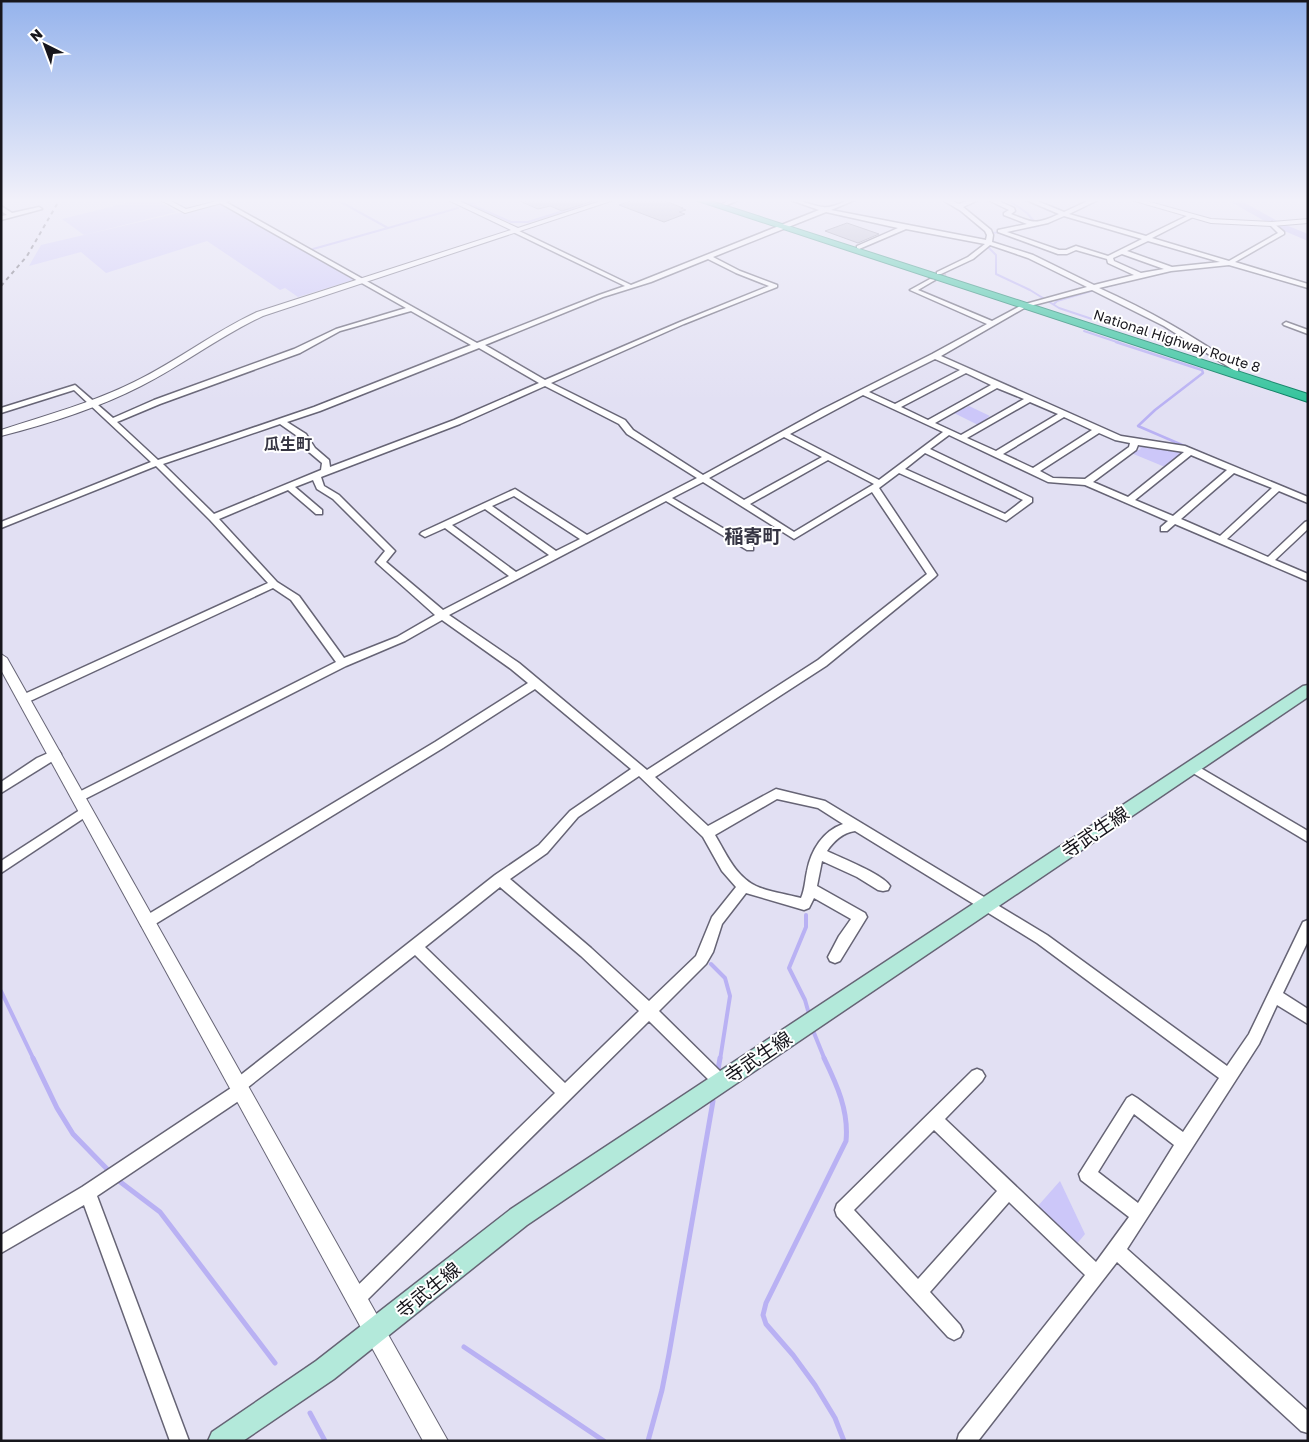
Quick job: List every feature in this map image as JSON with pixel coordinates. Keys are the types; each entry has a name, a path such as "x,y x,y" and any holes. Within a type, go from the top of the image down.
{"highway":[{"name":"National Highway Route 8","path":"910,266 1308,398"},
{"name":"National Highway Route 8","path":"915,266 1028,305 1235,369 1308,394"}],"main road":[{"name":"寺武生線","path":"221,1441 325,1370 519,1217 1308,690"}],"street":[{"path":"334,266 546,384 622,422 630,432 794,536 877,486 948,432"},
{"path":"1,434 92,403 144,381 247,319 405,266"},
{"path":"589,266 629,286"},
{"path":"1,524 158,463 282,422 629,286 650,281 684,266"},
{"path":"213,518 457,422 682,323 775,286 727,266"},
{"path":"961,266 912,290 991,323"},
{"path":"1052,266 1121,300 1214,353 1235,369"},
{"path":"1123,266 1140,275"},
{"path":"1163,266 1171,269"},
{"path":"1,868 83,804 342,662 401,639 515,576 704,478 863,392 935,356 991,323 1028,305 1140,275 1197,266"},
{"path":"1240,266 1308,286"},
{"path":"112,421 157,402 296,351 338,330 411,310"},
{"path":"1286,324 1308,332"},
{"path":"935,356 1099,429 1134,442 1182,448 1308,500"},
{"path":"896,408 966,370"},
{"path":"928,423 997,385"},
{"path":"1,411 75,387 158,463 213,518 274,584 295,598 342,662"},
{"path":"863,392 1051,480 1087,482 1308,578"},
{"path":"962,438 1030,399"},
{"path":"996,454 1064,414"},
{"path":"282,422 304,436 312,450 326,462 321,474 320,487 336,497 390,551 381,562 442,615 516,666 642,774 707,833 727,867 744,886 764,895 804,904 810,897 814,867 834,832 846,826 856,826"},
{"path":"1033,472 1099,429"},
{"path":"1,1244 88,1194 240,1088 500,879 544,849 574,814 586,805 642,774 822,662 932,576 877,486 784,434"},
{"path":"1087,482 1133,448 1134,442"},
{"path":"899,470 1006,518 1029,500 925,450"},
{"path":"1129,500 1190,451"},
{"path":"744,504 828,457"},
{"path":"1164,529 1233,469"},
{"path":"290,487 319,512"},
{"path":"1221,540 1278,488"},
{"path":"425,534 515,492 587,538"},
{"path":"666,498 750,548"},
{"path":"485,506 555,555"},
{"path":"445,524 515,576"},
{"path":"1269,561 1308,524"},
{"path":"24,699 274,584"},
{"path":"1,658 436,1441"},
{"path":"147,922 439,745 536,683"},
{"path":"1,788 41,761 55,754"},
{"path":"1192,767 1308,837"},
{"path":"707,833 776,794 821,804 1042,940 1229,1076"},
{"path":"820,854 862,873 883,886"},
{"path":"500,879 531,904 651,1011 721,1082"},
{"path":"356,1299 701,960 708,947 720,914 744,886"},
{"path":"811,889 860,917 835,957"},
{"path":"966,1441 1116,1250 1140,1215 1254,1039 1308,926"},
{"path":"415,946 566,1094"},
{"path":"1275,996 1308,1017"},
{"path":"954,1331 843,1210 977,1076"},
{"path":"1140,1215 1087,1174 1092,1166 1132,1103 1185,1143"},
{"path":"934,1119 1096,1274"},
{"path":"918,1292 1009,1190"},
{"path":"88,1194 180,1441"},
{"path":"1116,1250 1308,1424"}],"shaded area":[{"path":"98,266 127,266 106,273"},
{"path":"245,266 330,266 353,280 298,297 285,288 280,290"},
{"path":"969,406 990,416 987,418 989,419 978,425 952,412"},
{"path":"1146,446 1180,450 1183,453 1165,467 1131,453 1141,449 1139,447"},
{"path":"1060,1181 1085,1234 1076,1245 1037,1207"}],"waterway":[{"path":"996,266 996,274 1030,290 1059,308 1092,319"},
{"path":"1054,304 1057,301 1122,282"},
{"path":"1084,331 1120,343"},
{"path":"1116,342 1202,370 1203,373 1155,410 1138,426 1210,457"},
{"path":"806,915 806,927 789,968 805,1000 809,1014"},
{"path":"711,964 725,978 730,996 720,1060"},
{"path":"1,991 34,1060"},
{"path":"812,1028 825,1060"},
{"path":"33,1058 57,1108 73,1134 108,1170"},
{"path":"718,1070 720,1058"},
{"path":"824,1058 844,1109 846,1141 766,1303 763,1315 766,1324 793,1355 815,1385 835,1418 844,1441"},
{"path":"648,1441 662,1390 669,1354 713,1101"},
{"path":"119,1181 160,1212 275,1363"},
{"path":"464,1347 604,1441"},
{"path":"310,1413 325,1441"}],"tunnel":[{"path":"932,280 947,272"}],"railway":[{"path":"1,286 18,266"}],"district":[{"name":"瓜生町","path":"288,444"},
{"name":"稲寄町","path":"753,536"}]}
